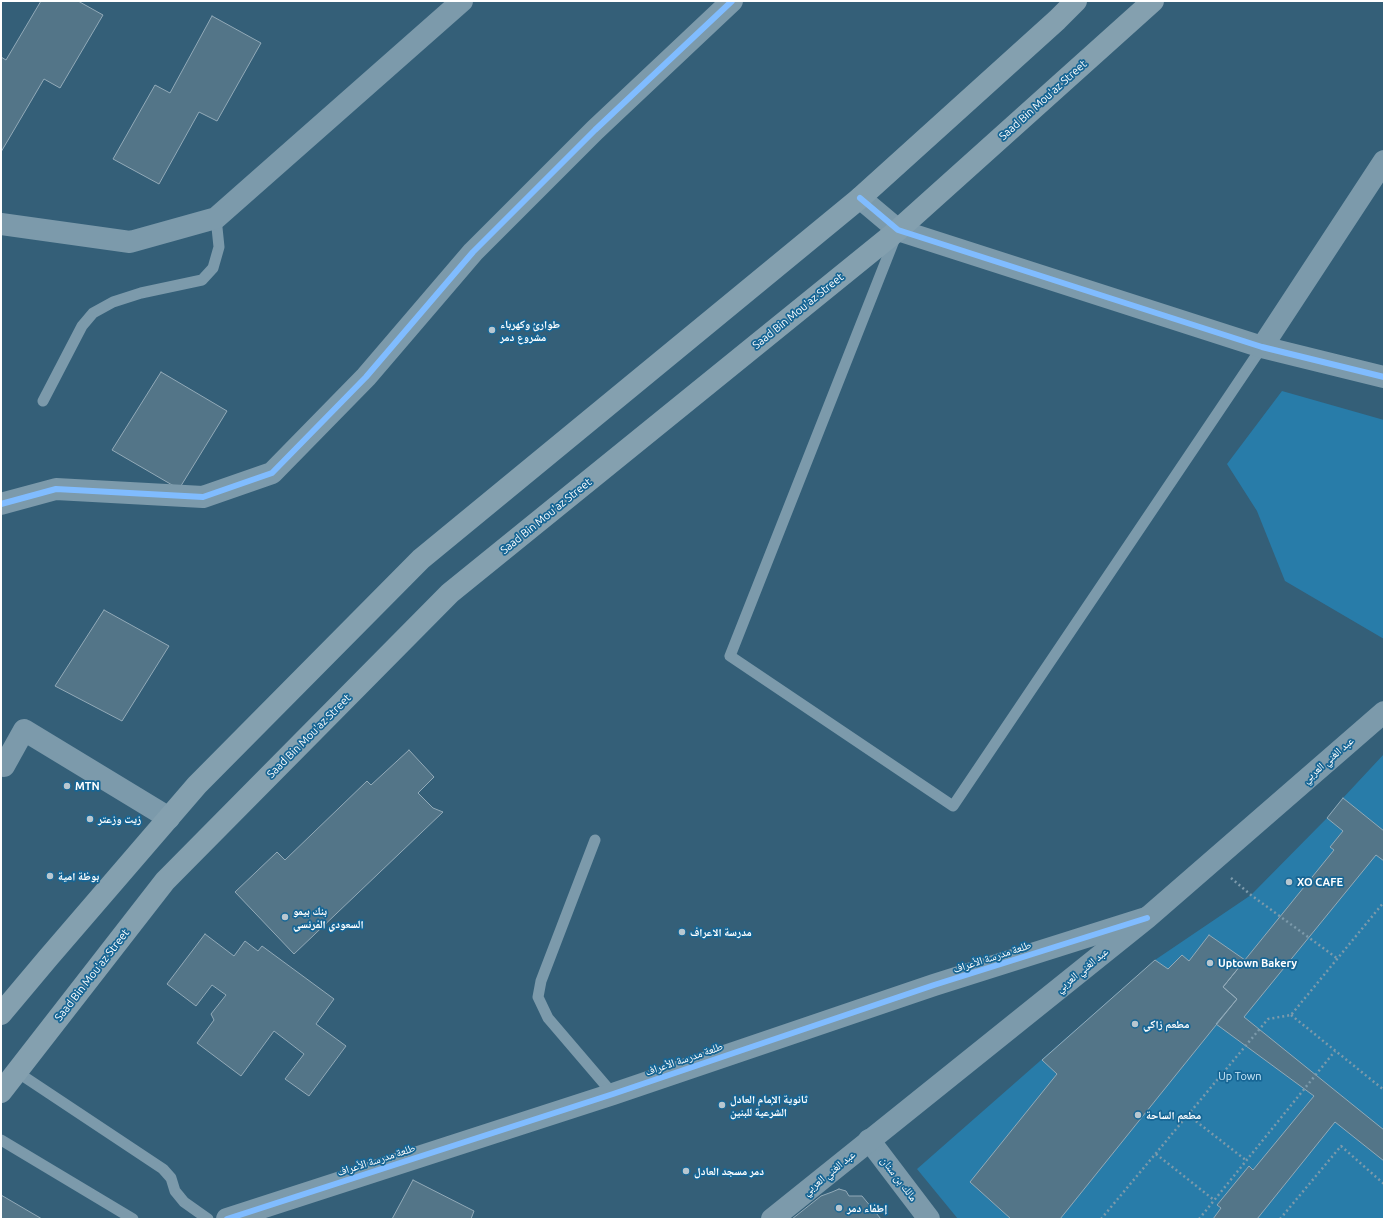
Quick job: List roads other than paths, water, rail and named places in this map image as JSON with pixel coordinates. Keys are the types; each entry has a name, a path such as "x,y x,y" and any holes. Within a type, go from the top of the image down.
{"main road":[{"path":"1,1014 197,785 421,559 860,198 1057,20 1076,1"},
{"name":"Saad Bin Mou'az Street","path":"1,1092 165,881 450,593 898,230 1153,1"}],"street":[{"path":"1,224 130,242 216,218 462,1"},
{"path":"1,504 56,489 203,497 272,473 366,377 472,252 595,130 732,1"},
{"path":"1262,346 1384,161"},
{"path":"860,198 898,230 1262,346 1384,378"},
{"name":"عبد الغني العربي","path":"772,1219 1147,918 1384,712"},
{"path":"4,766 24,730 169,818"},
{"name":"طلعة مدرسة الأعراف","path":"227,1219 613,1094 942,983 1147,918"},
{"name":"مالك بن سنان","path":"869,1140 929,1219"}],"lane":[{"path":"43,401 82,326 93,313 113,302 141,293 202,280 213,268 219,247 216,218"},
{"path":"898,230 730,656 953,806 1262,346"},
{"path":"595,840 541,981 538,998 548,1018 613,1094"},
{"path":"17,1072 163,1169 171,1178 175,1191 184,1202 208,1219"},
{"path":"1,1140 132,1219"}],"place":[{"name":"طوارئ وكهرباء مشروع دمر","path":"492,330"},
{"name":"MTN","path":"67,786"},
{"name":"زيت وزعتر","path":"90,819"},
{"name":"بوظة امية","path":"50,876"},
{"name":"XO CAFE","path":"1289,882"},
{"name":"بنك بيمو السعودي الفرنسي","path":"285,917"},
{"name":"مدرسة الاعراف","path":"682,932"},
{"name":"Uptown Bakery","path":"1210,963"},
{"name":"مطعم زاكي","path":"1135,1024"},
{"name":"ثانوية الإمام العادل الشرعية للبنين","path":"722,1105"},
{"name":"مطعم الساحة","path":"1138,1115"},
{"name":"دمر مسجد العادل","path":"686,1171"},
{"name":"إطفاء دمر","path":"839,1208"}],"park label":[{"name":"Up Town","path":"1240,1076"}]}
